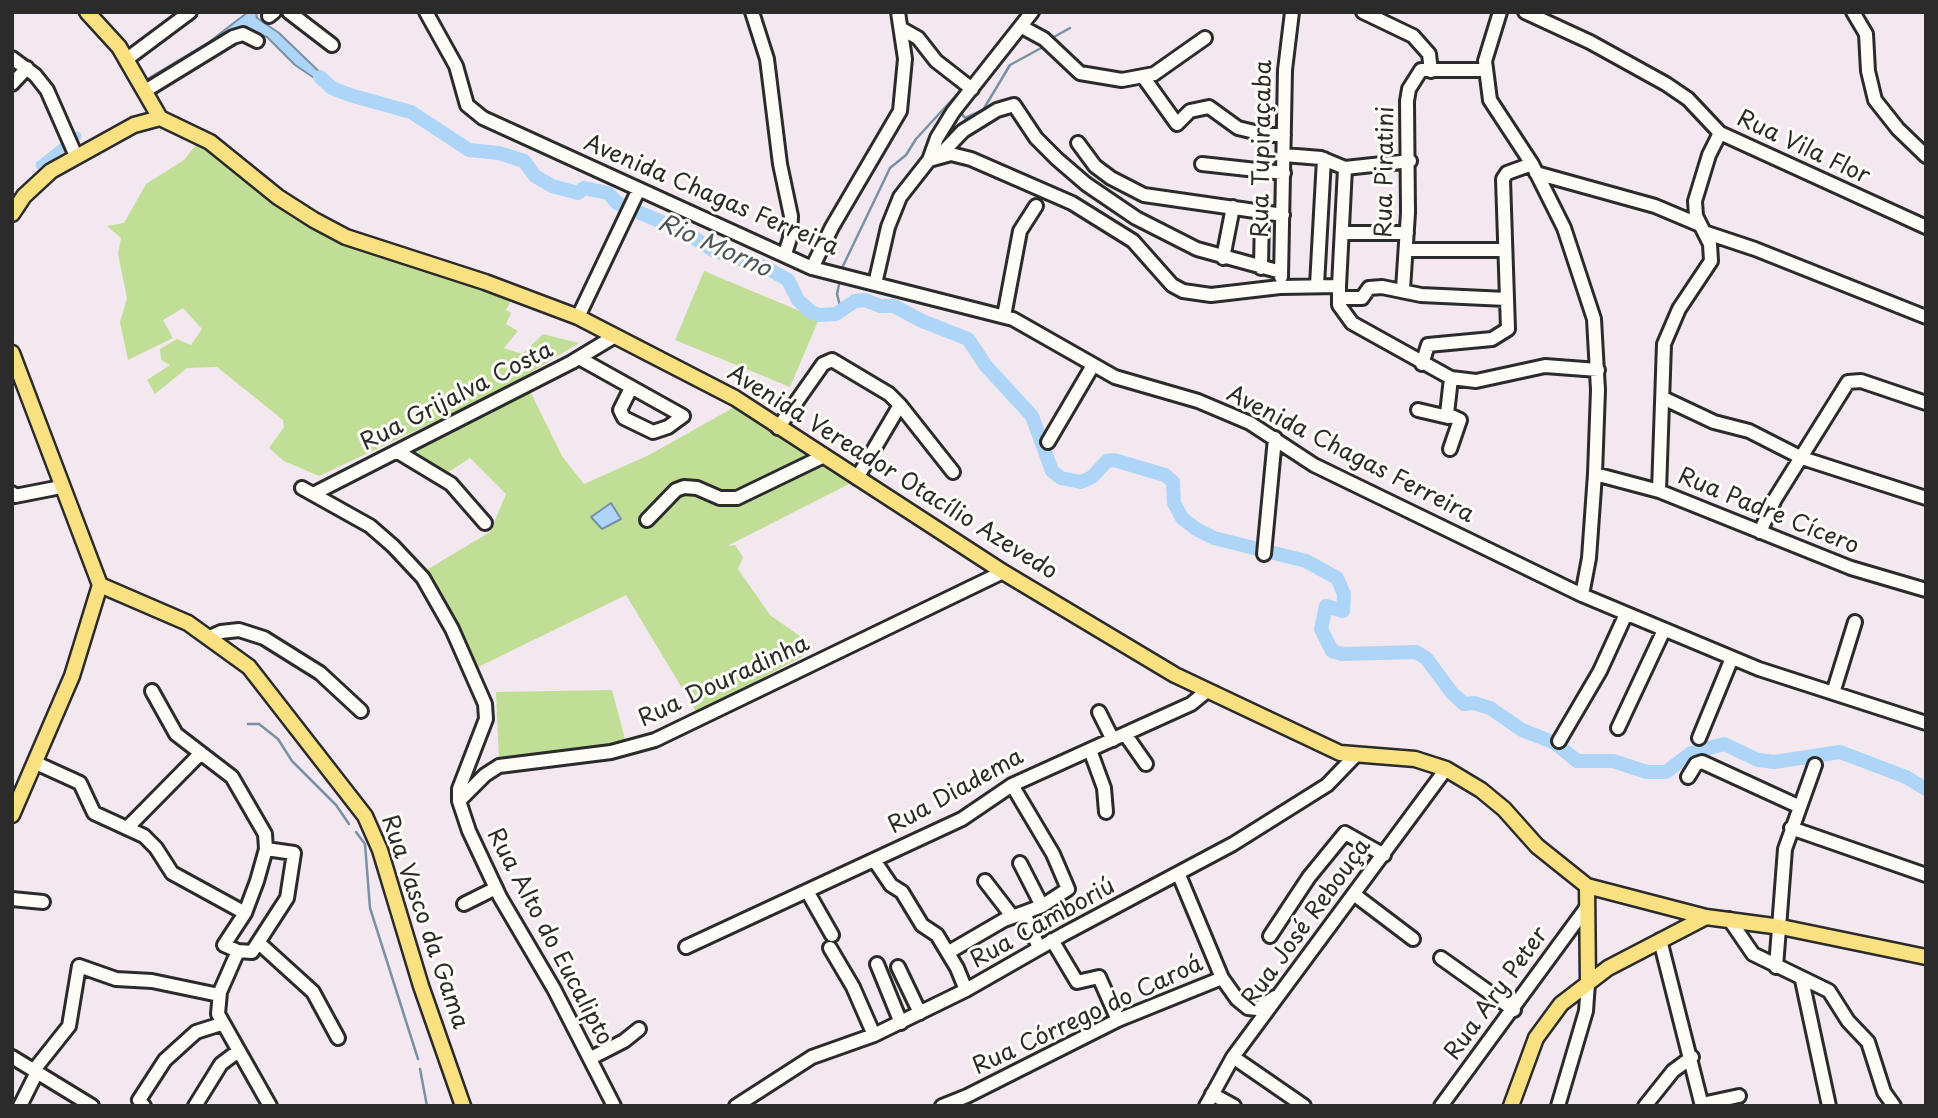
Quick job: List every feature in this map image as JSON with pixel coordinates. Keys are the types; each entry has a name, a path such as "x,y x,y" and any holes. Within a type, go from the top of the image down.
{"main road":[{"path":"12,214 38,181 76,156 134,125 160,118 127,59 93,14"},
{"name":"Avenida Vereador Otacílio Azevedo","path":"160,118 210,142 278,197 346,237 485,282 578,317 758,411 778,428 1003,572 1207,691 1318,744 1355,756 1415,759 1446,769 1482,790 1504,809 1537,846 1587,886 1706,917 1781,927 1926,957"},
{"path":"12,353 100,585 79,658 12,815"},
{"name":"Rua Vasco da Gama","path":"100,585 188,623 210,637 258,677 365,816 380,850 463,1106"},
{"path":"1587,886 1588,983"},
{"path":"1511,1106 1536,1038 1561,1004 1588,983 1660,940 1706,917"}],"street":[{"path":"127,59 190,12"},
{"path":"289,12 332,45"},
{"name":"Avenida Chagas Ferreira","path":"426,12 453,59 470,110 637,193 813,268 1004,316 1042,335 1091,368 1139,386 1198,401 1250,423 1314,465 1625,616 1732,658 1926,723"},
{"path":"752,12 767,59 773,118 791,216 790,238 785,254"},
{"path":"813,268 832,227 900,111 905,82 902,29 898,12"},
{"path":"935,157 937,138 1032,12"},
{"name":"Rua Tupiraçaba","path":"1280,287 1285,70 1292,12"},
{"path":"1363,12 1413,36 1429,54 1431,71 1447,68 1485,70"},
{"path":"1500,12 1485,70 1493,106 1534,169 1564,228 1594,318 1598,370 1595,474 1589,558 1582,595"},
{"name":"Rua Vila Flor","path":"1525,12 1590,42 1666,84 1688,99 1720,133 1926,227"},
{"path":"1853,12 1866,34 1870,80 1875,100 1926,156"},
{"path":"1022,27 1044,39 1080,73 1122,80 1144,78 1205,38"},
{"path":"902,29 918,38 936,61 972,89"},
{"path":"145,91 233,37 243,34 257,41"},
{"path":"12,58 27,68 47,90 76,156"},
{"path":"12,84 27,68"},
{"name":"Rua Piratini","path":"1403,289 1410,161 1406,101 1419,71 1431,71"},
{"path":"1144,78 1177,124 1190,111 1209,107 1238,128 1249,132 1284,135"},
{"path":"1859,97 1875,100"},
{"path":"875,284 893,210 935,157 963,131 1005,106 1014,105 1036,138 1086,184 1170,237 1223,258 1281,272"},
{"path":"1659,491 1664,345 1674,318 1711,261 1710,244 1702,229 1695,201 1709,155 1720,133"},
{"path":"1078,143 1096,166 1127,188 1144,195 1283,215"},
{"path":"1284,155 1324,159 1345,168 1410,161"},
{"path":"935,157 971,159 1072,203 1133,241 1171,285 1183,292 1224,295 1317,285 1362,298 1369,288 1403,289 1421,295 1507,299"},
{"path":"1317,285 1324,159"},
{"path":"1202,164 1284,173"},
{"path":"1345,168 1339,292 1342,312 1352,323 1451,378 1476,381 1545,366 1598,370"},
{"path":"1422,364 1428,345 1492,339 1506,332 1509,326 1504,250 1504,176 1534,169 1656,206 1702,229 1926,317"},
{"path":"578,317 637,193"},
{"path":"1004,316 1020,231 1036,206"},
{"path":"1223,258 1233,207"},
{"path":"1261,268 1262,212"},
{"path":"1343,233 1407,233"},
{"path":"1406,250 1504,250"},
{"name":"Rua Grijalva Costa","path":"315,493 579,358 615,336"},
{"path":"579,358 683,416 668,427 653,432 624,418 620,410 631,388"},
{"path":"778,428 826,360 846,368 900,405 953,472"},
{"path":"1048,442 1091,368"},
{"path":"1450,449 1454,419 1451,378"},
{"path":"1760,532 1843,386 1851,380 1926,403"},
{"path":"1663,398 1714,422 1749,431 1802,457 1926,498"},
{"path":"857,478 900,405"},
{"path":"1418,410 1454,419"},
{"path":"1264,554 1275,438"},
{"path":"398,452 451,484 485,523"},
{"path":"647,520 676,490 684,487 697,488 720,498 737,498 824,456"},
{"name":"Rua Padre Cícero","path":"1595,474 1659,491 1851,568 1926,590"},
{"path":"12,493 15,496 61,487"},
{"path":"302,488 370,526 399,552 423,578 452,629 485,704 486,719 459,789 459,801"},
{"name":"Rua Douradinha","path":"459,801 485,775 499,766 611,752 655,740 1003,572"},
{"path":"1559,740 1600,671 1625,616"},
{"path":"1833,693 1855,622"},
{"path":"210,637 221,632 239,630 264,638 320,673 361,711"},
{"path":"1618,728 1664,630"},
{"path":"1699,738 1732,658"},
{"path":"152,691 176,734 232,778 263,830 266,849 245,913 223,945 233,949 252,952 286,898 294,867 294,853 266,849"},
{"name":"Rua Diadema","path":"686,947 962,819 1012,785 1191,704 1207,691"},
{"path":"1099,712 1113,740"},
{"path":"1125,734 1146,764"},
{"path":"1090,750 1104,788 1107,812"},
{"path":"127,828 201,752"},
{"name":"Rua Camboriú","path":"736,1106 813,1057 901,1023 1052,940 1179,875 1307,800 1327,785 1355,756"},
{"path":"36,762 80,783 94,813 150,841 172,873 245,913"},
{"path":"1688,777 1696,764 1702,762 1798,806"},
{"path":"1776,967 1781,927 1782,866 1798,806 1815,765"},
{"name":"Rua José Rebouça","path":"1209,1100 1233,1057 1446,769"},
{"path":"949,952 1042,906 1069,888 1054,854 1012,785"},
{"name":"Rua Alto do Eucalipto","path":"459,801 469,831 496,888 591,1058 614,1106"},
{"path":"1791,828 1926,875"},
{"path":"1270,936 1310,877 1345,833 1384,855"},
{"path":"874,860 891,885 902,892 922,925 937,935 949,952 965,990"},
{"path":"1020,863 1042,906"},
{"path":"1179,875 1222,978"},
{"path":"985,881 1018,916 1039,948"},
{"path":"464,904 496,888"},
{"path":"807,891 874,1035"},
{"path":"1355,895 1413,939"},
{"path":"12,899 43,902"},
{"name":"Rua Ary Peter","path":"1441,1106 1514,1010 1553,949 1586,908"},
{"path":"1730,919 1754,954 1829,991 1849,1021 1868,1042 1880,1082 1894,1106"},
{"path":"1052,940 1076,982 1099,977 1118,1020"},
{"path":"1660,940 1692,1057 1702,1105 1738,1096"},
{"path":"259,943 313,992 338,1038"},
{"path":"233,949 219,995 221,1024 270,1106"},
{"path":"1441,958 1514,1010"},
{"path":"877,964 901,1023"},
{"path":"20,1106 35,1071 69,1026 79,966 116,979 152,981 219,995"},
{"path":"898,967 920,1013"},
{"name":"Rua Córrego do Caroá","path":"942,1106 1118,1020 1222,978 1237,999 1248,1008 1257,1009 1270,998 1279,998"},
{"path":"1802,980 1829,1106"},
{"path":"1558,1106 1586,1011 1588,983"},
{"path":"144,1106 139,1100 165,1060 195,1032 221,1024"},
{"path":"591,1058 624,1041 639,1029"},
{"path":"195,1106 221,1064 237,1052"},
{"path":"12,1057 92,1106"},
{"path":"1233,1057 1304,1106"},
{"path":"1645,1106 1674,1071 1692,1057"},
{"path":"1209,1100 1234,1106"}],"green space":[{"path":"199,141 333,235 513,297 506,310 511,313 506,324 518,331 504,348 522,354 543,334 579,343 502,390 319,476 284,461 269,448 284,427 283,420 217,367 187,368 155,394 147,380 170,365 161,360 160,349 177,339 191,345 202,329 183,308 163,320 173,338 128,360 120,322 127,298 118,254 121,238 107,226 124,223 146,184 184,160"},
{"path":"704,271 819,319 790,387 675,340"},
{"path":"529,389 562,456 584,484 649,455 738,405 853,482 727,546 735,545 743,557 738,569 770,615 811,644 803,656 697,713 626,595 474,669 423,572 490,532 506,494 470,458 447,473 412,450"},
{"path":"612,690 626,743 499,761 496,692"}],"water":[{"path":"248,12 256,12 257,18 279,33 333,85 332,90 295,65 267,37 246,30 150,84 147,79 209,42"},
{"path":"611,503 621,519 602,529 591,517"}],"waterway":[{"path":"1052,38 1070,28"},
{"path":"961,113 965,118 983,110 1010,65 1043,47"},
{"path":"987,59 995,49"},
{"path":"970,80 981,66"},
{"name":"Rio Morno","path":"320,77 332,88 350,95 411,112 469,150 499,153 524,161 535,176 552,186 578,193 584,188 608,193 617,203 683,231 713,250 767,268 788,280 798,300 811,312 819,315 836,314 855,301 865,300 880,306 894,306 922,321 968,339 986,366 1032,416 1052,471 1061,478 1081,482 1092,477 1107,461 1114,460 1165,475 1173,482 1174,503 1182,518 1196,529 1214,538 1306,561 1337,578 1344,594 1343,611 1326,606 1321,629 1332,651 1342,654 1416,652 1426,658 1452,693 1464,704 1474,703 1490,708 1522,730 1555,743 1577,761 1613,761 1647,772 1666,772 1691,753 1724,744 1758,760 1774,762 1840,752 1906,777 1926,789"},
{"path":"842,268 890,168 906,155 916,139 961,90"},
{"path":"40,165 77,136"},
{"path":"840,280 837,294 841,310"},
{"path":"248,724 259,724 278,739 292,761 336,805 349,824"},
{"path":"356,832 365,844 370,908 418,1059"},
{"path":"420,1069 427,1106"}]}
